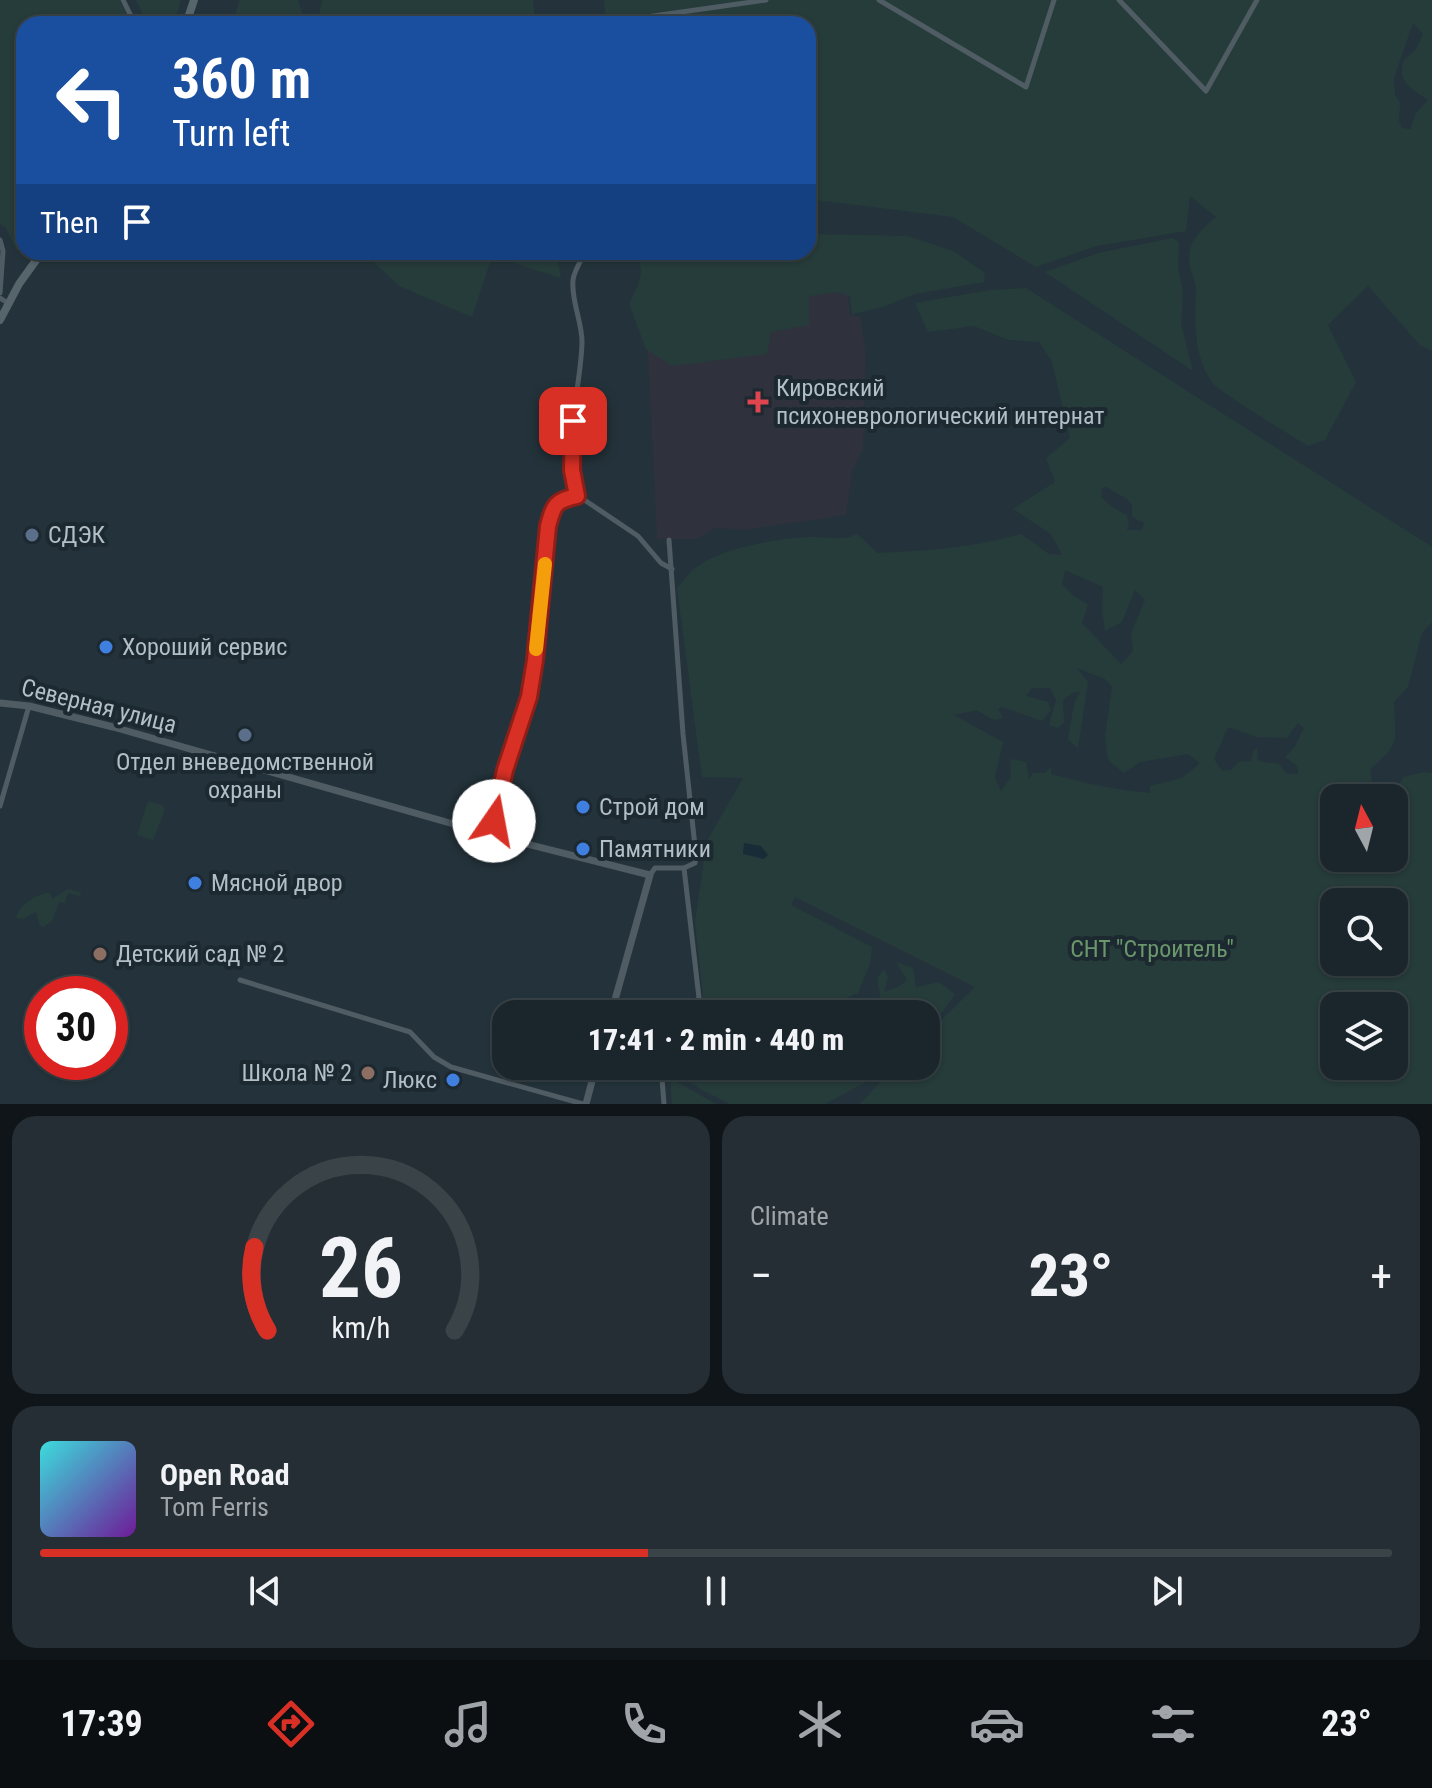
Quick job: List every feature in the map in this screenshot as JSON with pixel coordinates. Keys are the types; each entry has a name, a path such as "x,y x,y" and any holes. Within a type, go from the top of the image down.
{"main road":[{"path":"0,320 3,298 35,260"}],"street":[{"path":"653,16 766,0"},
{"path":"879,0 1026,87 1054,0"},
{"path":"1119,0 1206,91 1257,0"},
{"path":"0,240 3,251 3,298"},
{"path":"581,260 573,277 582,340 575,390 573,483 577,496 638,536 661,563 672,569"},
{"path":"491,835 505,770 529,697 548,526 554,506 561,500 577,496"},
{"path":"615,1000 650,875 655,868 684,868 695,863 696,856 683,734 669,540"},
{"name":"Северная улица","path":"0,703 29,706 113,727 491,835 650,875"},
{"path":"0,806 29,706"},
{"path":"684,868 697,1000"},
{"path":"240,980 410,1032 434,1057 451,1067 584,1104 592,1080"},
{"path":"662,1080 664,1104"}],"shaded area":[{"name":"Кировский психоневрологический интернат","path":"847,285 850,314 860,317 866,354 863,449 852,471 846,515 744,530 716,528 696,539 657,539 647,334 808,315 809,289"},
{"path":"744,843 761,846 768,855 764,859 743,854"}],"green space":[{"path":"0,0 119,0 128,16 16,16 16,249 6,228 0,224"},
{"path":"136,0 181,0 176,16 143,16"},
{"path":"240,0 298,0 303,16 235,16"},
{"path":"322,0 533,0 534,16 319,16"},
{"path":"604,0 1432,0 1432,351 1420,345 1368,286 1328,325 1356,382 1325,440 1308,446 1211,381 1196,337 1196,288 1189,258 1195,238 1216,217 1190,196 1186,231 1096,246 1036,267 953,217 816,200 816,16 605,16","holes":["1413,23 1423,34 1416,49 1404,60 1402,74 1407,84 1428,100 1416,113 1410,129 1402,128 1394,78"]},
{"path":"816,234 908,236 953,251 985,273 984,282 915,294 883,307 852,314 850,296 838,292 809,296 809,325 771,332 767,354 672,366 646,349 629,304 638,284 638,260 816,260"},
{"path":"1173,238 1179,242 1178,268 1183,292 1181,324 1193,371 1045,272 1098,253"},
{"path":"371,260 491,260 472,317 399,286"},
{"path":"505,260 558,260 561,278"},
{"name":"СНТ \"Строитель\"","path":"1026,288 1432,547 1432,622 1422,633 1408,687 1394,702 1395,734 1392,746 1370,769 1372,784 1320,784 1320,872 1408,872 1408,784 1399,784 1404,777 1432,773 1432,1104 860,1104 882,1080 940,1080 940,1021 975,987 795,897 791,905 872,947 870,964 858,993 841,1000 703,1000 695,921 707,841 743,778 702,777 677,588 694,569 718,555 764,542 795,538 839,538 857,534 878,553 950,548 1021,534 1049,554 1062,555 1051,534 1013,509 1055,482 1046,458 1070,438 1052,362 1039,342 1009,340 974,326 928,332 915,303 990,290","holes":["1106,487 1127,499 1132,505 1132,517 1144,523 1142,530 1127,530 1127,515 1101,497 1102,488","1065,570 1103,587 1105,631 1122,622 1135,590 1145,600 1131,633 1133,651 1121,664 1082,623 1088,604 1062,584","1077,668 1105,679 1112,687 1105,737 1108,760 1124,773 1140,762 1188,754 1200,763 1182,778 1150,786 1150,793 1051,774 1051,767 1045,773 1033,773 1029,780 1026,762 1013,759 1010,761 1011,777 1001,791 995,777 1003,742 954,715 976,710 994,720 1003,718 998,709 1002,707 1042,721 1051,710 1048,702 1026,696 1032,688 1050,688 1056,700 1049,725 1058,728 1064,722 1063,700 1072,693 1080,692 1074,704 1068,740 1078,748 1088,682","1298,723 1304,728 1294,748 1285,757 1297,766 1298,774 1287,774 1279,764 1258,761 1257,748 1251,761 1238,762 1231,770 1222,771 1214,759 1228,727 1257,737 1287,738"]},
{"path":"148,801 165,809 153,840 137,835"},
{"path":"68,889 81,892 80,896 68,893 65,903 59,902 52,921 43,927 36,912 23,919 16,918 20,909 34,898 50,893 52,899"},
{"path":"896,962 913,968 916,987 939,982 955,994 940,1015 940,1000 881,1000 877,978 884,969 888,977 884,992 907,980"},
{"path":"670,1080 716,1104 672,1104"},
{"path":"687,1080 869,1080 825,1104 730,1104"}],"slow traffic":[{"path":"536,649 545,564"}],"place":[{"name":"Кировский психоневрологический интернат","path":"758,402"},
{"name":"СДЭК","path":"32,535"},
{"name":"Хороший сервис","path":"106,647"},
{"name":"Отдел вневедомственной охраны","path":"245,735"},
{"name":"Строй дом","path":"583,807"},
{"name":"Памятники","path":"583,849"},
{"name":"Мясной двор","path":"195,883"},
{"name":"Детский сад № 2","path":"100,954"},
{"name":"Школа № 2","path":"368,1073"},
{"name":"Люкс","path":"453,1080"}],"route":[{"path":"494,821 505,770 529,697 548,526 554,506 561,500 577,496 572,470 573,421"}]}
